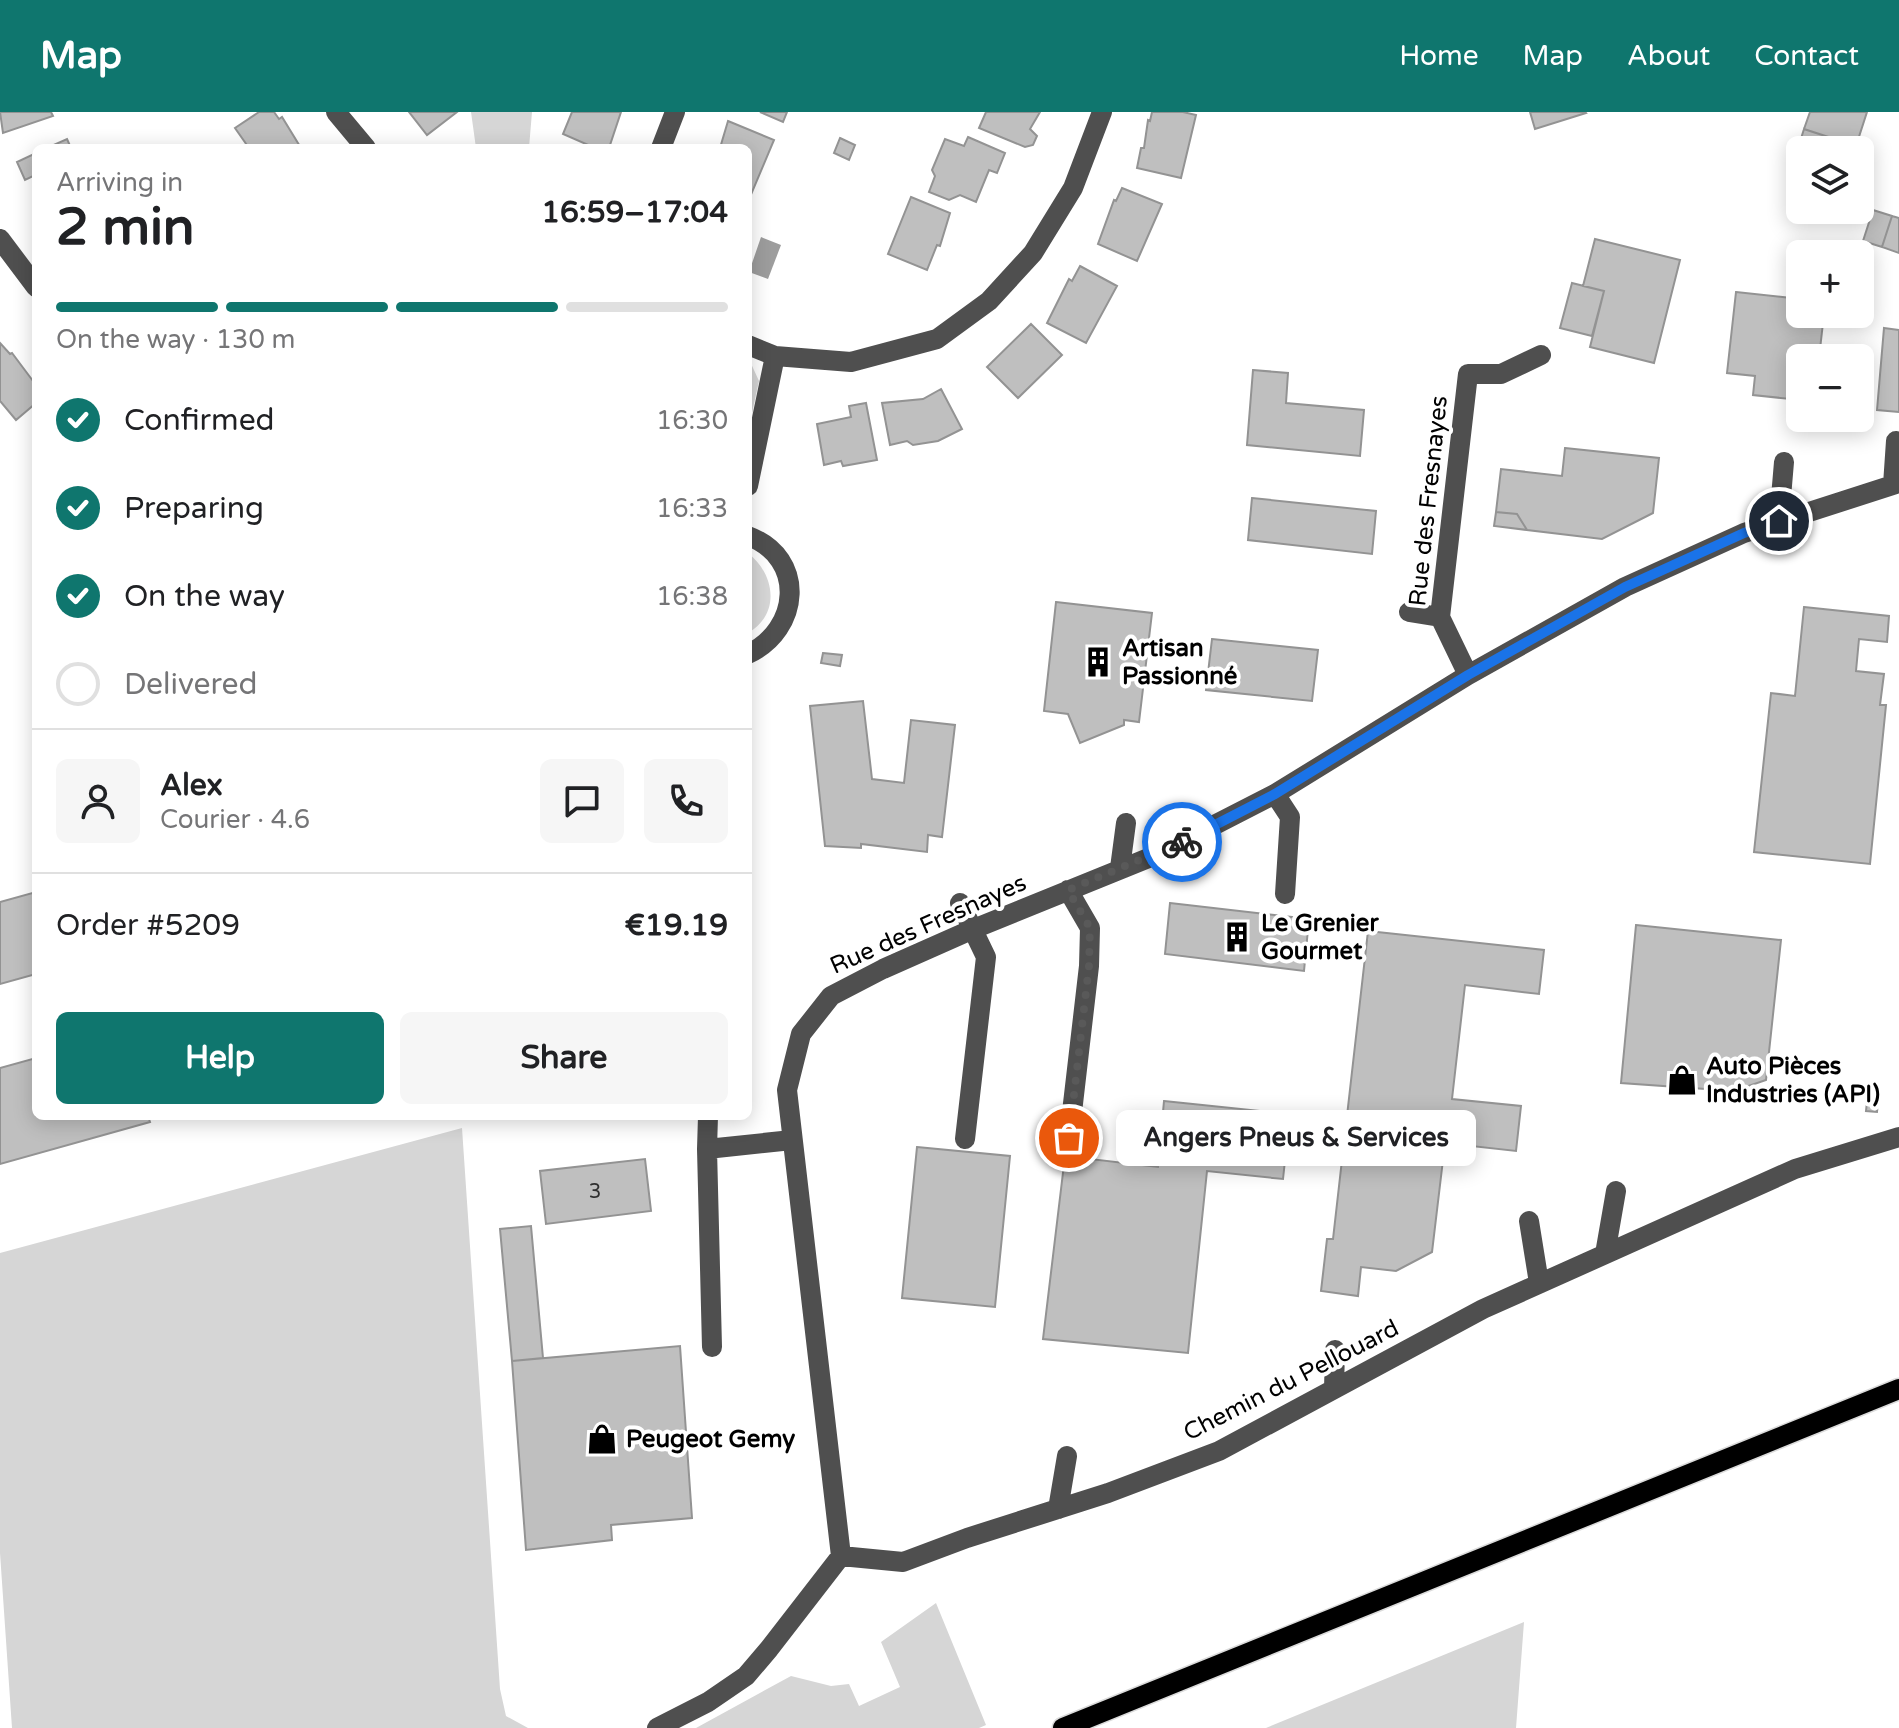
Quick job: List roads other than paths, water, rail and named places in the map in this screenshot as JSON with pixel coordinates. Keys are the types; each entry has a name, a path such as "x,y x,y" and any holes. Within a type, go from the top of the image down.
{"main road":[{"path":"1063,1728 1899,1389"}],"street":[{"path":"336,112 363,144"},
{"path":"663,144 675,112"},
{"path":"752,347 775,356 851,362 937,339 989,301 1033,253 1073,188 1102,112"},
{"path":"0,239 32,282"},
{"name":"Rue des Fresnayes","path":"1468,675 1440,617 1468,374 1501,374 1541,355"},
{"path":"752,467 775,356"},
{"path":"1896,441 1896,484"},
{"path":"1779,521 1784,462"},
{"name":"Rue des Fresnayes","path":"841,1556 787,1090 801,1034 831,996 971,930 1156,855 1275,794 1468,675 1625,587 1744,533 1896,484"},
{"path":"752,538 774,552 785,569 790,588 789,609 781,628 767,643 752,652"},
{"path":"1409,612 1440,617"},
{"path":"1275,794 1290,817 1285,894"},
{"path":"1120,868 1126,823"},
{"path":"1068,890 1090,928 1089,966 1069,1138"},
{"path":"960,903 986,957 965,1139"},
{"path":"708,1120 712,1347"},
{"name":"Chemin du Pellouard","path":"841,1556 903,1562 1219,1451 1483,1309 1539,1283 1795,1169 1899,1137"},
{"path":"707,1149 792,1140"},
{"path":"1605,1254 1616,1191"},
{"path":"1529,1221 1539,1283"},
{"path":"1334,1389 1335,1350"},
{"path":"1058,1509 1067,1456"},
{"path":"657,1728 708,1702 746,1676 841,1556"}],"place":[{"name":"Artisan Passionné","path":"1098,662"},
{"name":"Le Grenier Gourmet","path":"1237,937"},
{"name":"Auto Pièces Industries (API)","path":"1682,1080"},
{"name":"Angers Pneus & Services","path":"1069,1138"},
{"name":"Peugeot Gemy","path":"602,1439"}]}
